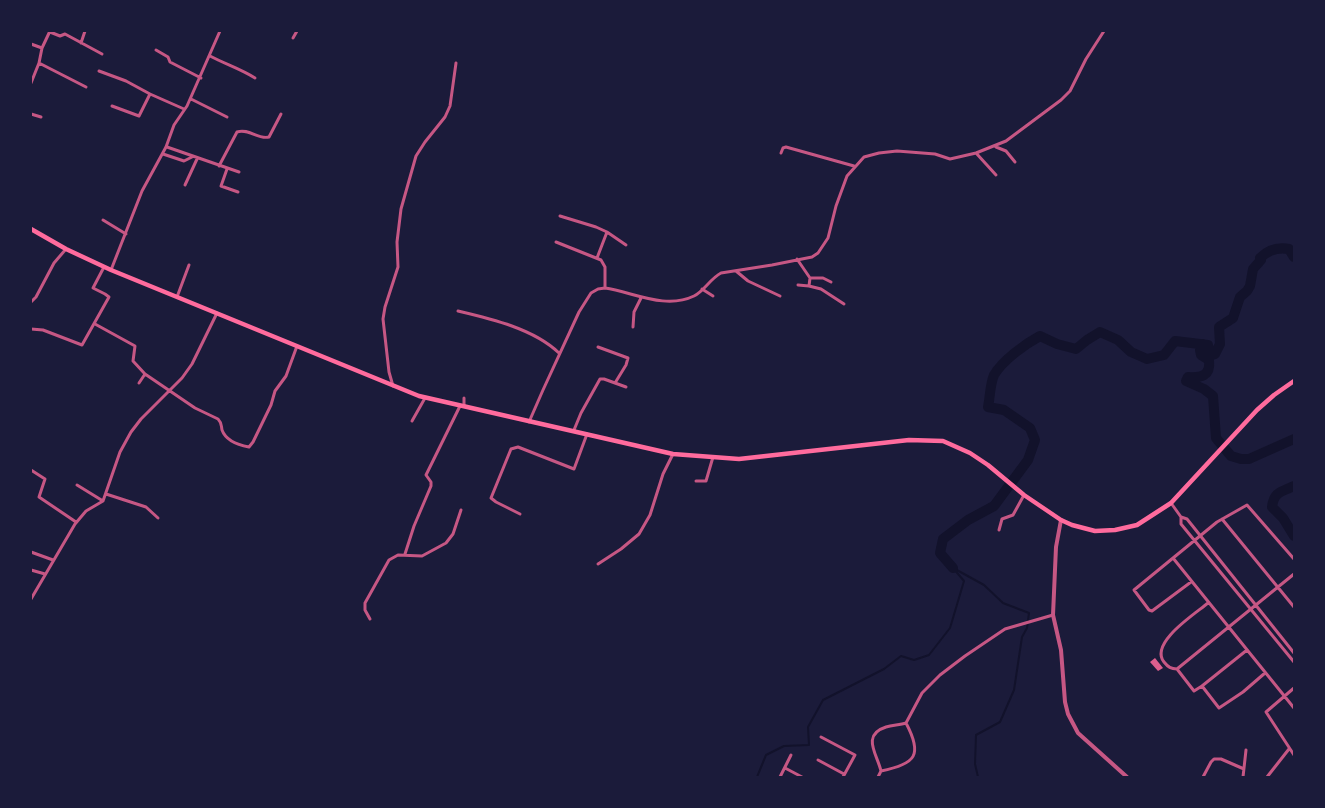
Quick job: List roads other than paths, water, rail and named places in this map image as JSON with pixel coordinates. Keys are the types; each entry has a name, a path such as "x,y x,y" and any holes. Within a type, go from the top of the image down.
{"main road":[{"path":"31,228 66,249 104,267 425,398 574,430 673,454 738,459 932,439 954,444 988,464 1001,477 1061,520 1094,531 1115,530 1137,525 1171,503 1218,450 1263,404 1294,381"}],"street":[{"path":"81,43 85,31"},
{"path":"111,270 142,191 163,154 174,125 188,106 220,31"},
{"path":"293,38 297,31"},
{"path":"530,422 575,320 591,293 604,288 641,298 663,301 678,300 691,297 721,273 812,257 824,246 828,238 839,196 847,176 864,157 897,151 936,154 950,160 976,153 1006,141 1070,91 1086,58 1104,31"},
{"path":"31,83 39,63 42,48 50,32 60,36 65,34 102,54"},
{"path":"31,44 42,48"},
{"path":"156,50 168,57 170,62 201,78"},
{"path":"210,56 255,78"},
{"path":"39,63 86,87"},
{"path":"393,386 389,372 383,319 398,267 397,242 401,209 416,156 445,117 450,106 456,63"},
{"path":"98,71 126,81 184,109"},
{"path":"112,106 138,116 150,94"},
{"path":"191,99 227,117"},
{"path":"31,114 41,117"},
{"path":"219,166 237,132 245,131 264,138 269,137 282,114"},
{"path":"995,146 1006,151 1015,162"},
{"path":"166,147 239,172"},
{"path":"781,153 783,148 786,147 854,166"},
{"path":"976,153 996,175"},
{"path":"163,154 184,161 192,157"},
{"path":"184,185 197,159"},
{"path":"227,169 221,186 238,192"},
{"path":"560,216 596,227 626,245"},
{"path":"103,220 126,234"},
{"path":"597,258 607,232"},
{"path":"556,242 597,258 605,267 604,288"},
{"path":"31,302 36,297 54,263 66,249"},
{"path":"797,259 810,278 809,286"},
{"path":"177,297 189,265"},
{"path":"31,329 43,330 81,346 109,297 93,288 96,279 104,267"},
{"path":"735,270 748,281 780,296"},
{"path":"810,278 823,278 831,282"},
{"path":"798,285 821,289 844,304"},
{"path":"702,289 713,296"},
{"path":"633,327 634,312 641,298"},
{"path":"458,312 484,317 518,330 549,344 560,353"},
{"path":"31,599 76,522 86,511 103,500 120,452 132,432 141,420 172,390 192,364 217,313"},
{"path":"94,324 135,346 133,360 145,374 172,390 195,408 218,419 221,422 226,438 242,446 249,447 271,405 275,391 286,376 298,346"},
{"path":"598,347 628,359 615,383"},
{"path":"139,383 145,374"},
{"path":"574,430 600,379 626,387"},
{"path":"412,421 425,398"},
{"path":"405,554 414,526 431,486 431,482 426,474 462,407 464,398"},
{"path":"520,514 491,498 511,449 518,447 574,469 587,434"},
{"path":"598,564 639,534 650,515 663,474 673,454"},
{"path":"696,481 706,481 712,457"},
{"path":"31,470 45,479 39,497 76,522"},
{"path":"77,486 103,500"},
{"path":"999,530 1002,519 1013,515 1022,493"},
{"path":"106,494 146,507 158,518"},
{"path":"1171,503 1181,517 1181,524 1194,541 1294,653"},
{"path":"1191,582 1152,611 1149,610 1134,591 1134,588 1222,519 1246,505 1249,506 1294,559"},
{"path":"370,620 364,607 389,560 395,556 405,554 422,556 446,542 452,534 461,510"},
{"path":"1181,517 1187,519 1294,662"},
{"path":"1222,519 1294,607"},
{"path":"1061,520 1056,547 1054,615 1061,650 1065,702 1068,714 1073,726 1084,739 1127,777"},
{"path":"31,552 53,560"},
{"path":"1173,558 1294,708"},
{"path":"31,570 45,574"},
{"path":"1177,669 1294,574"},
{"path":"1208,603 1164,642 1161,657 1170,668 1177,669 1194,690 1202,686 1247,650"},
{"path":"878,777 881,771 872,746 873,738 880,730 906,723 922,693 940,675 1005,629 1034,619 1054,615"},
{"path":"1202,686 1219,708 1243,692 1265,673"},
{"path":"1294,688 1266,712 1294,755"},
{"path":"881,771 903,766 911,760 916,745 914,736 906,723"},
{"path":"818,760 844,776 855,755 821,737"},
{"path":"1267,777 1289,749"},
{"path":"1242,777 1246,750"},
{"path":"780,777 791,755"},
{"path":"1197,774 1202,777 1214,759 1221,759 1244,769"},
{"path":"785,768 802,777"}],"waterway":[{"path":"953,568 940,553 943,539 968,520 994,506 1028,460 1035,440 1030,428 1004,410 988,407 994,375 1009,358 1040,336 1057,344 1076,349 1100,332 1118,340 1131,352 1147,359 1164,355 1175,341 1208,345 1212,355 1215,354 1220,344 1219,327 1233,318 1240,297 1250,286 1253,269 1261,260 1260,258 1270,251 1281,248 1289,249 1294,257"},
{"path":"1203,344 1200,350 1201,355 1209,360 1207,373 1197,377 1188,377 1186,381 1204,389 1213,396 1216,438 1231,456 1249,459 1294,439"},
{"path":"1294,486 1277,495 1272,507 1283,518 1294,536"},
{"path":"757,777 766,755 784,746 809,745 808,727 823,700 884,669 901,656 914,660 929,655 950,628 964,581 953,568"},
{"path":"955,569 984,585 1003,603 1029,613 1027,628 1022,637 1014,690 1000,722 976,735 975,764 978,777"}]}
